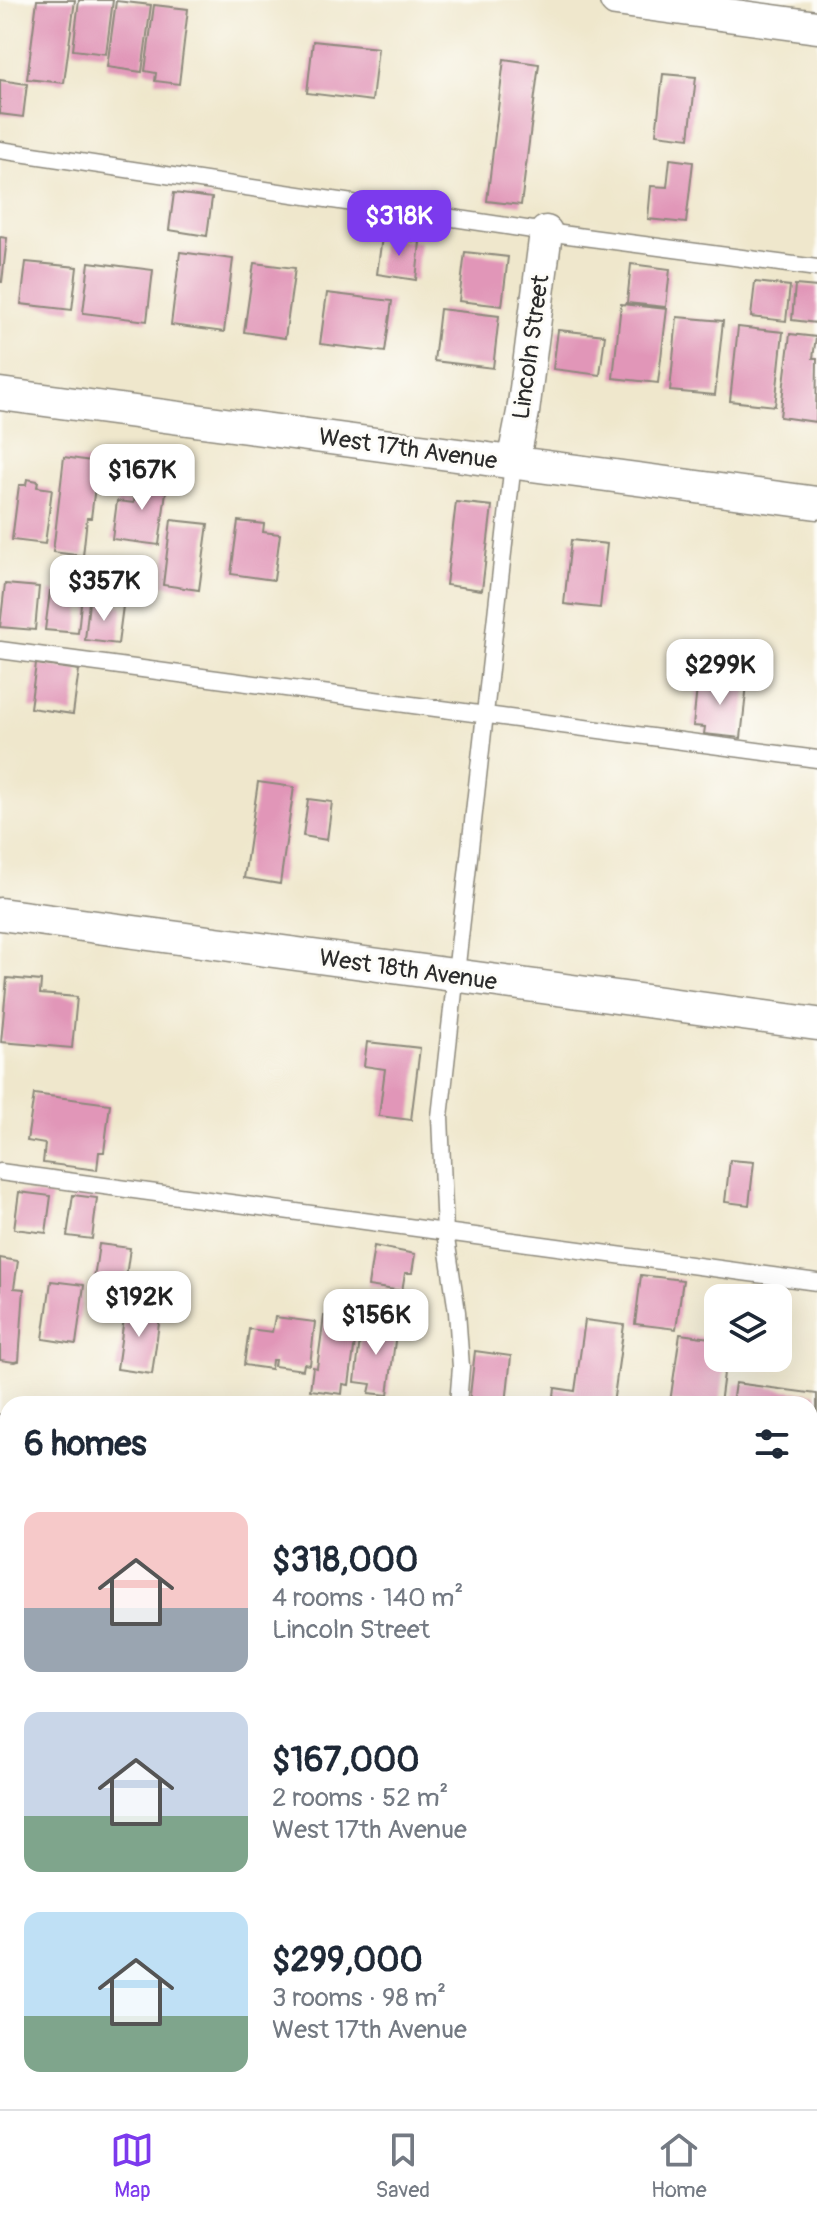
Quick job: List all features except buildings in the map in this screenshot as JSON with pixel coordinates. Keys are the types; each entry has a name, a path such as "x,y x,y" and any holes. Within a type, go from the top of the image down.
{"street":[{"path":"616,0 817,27"},
{"name":"Lincoln Street","path":"513,463 523,412 546,232"},
{"name":"West 17th Avenue","path":"0,394 817,503"},
{"name":"West 18th Avenue","path":"0,914 817,1024"}],"lane":[{"path":"0,150 546,232 817,268"},
{"path":"458,1396 460,1353 445,1232 440,1117 513,463"},
{"path":"0,650 817,759"},
{"path":"0,1172 817,1282"}]}
